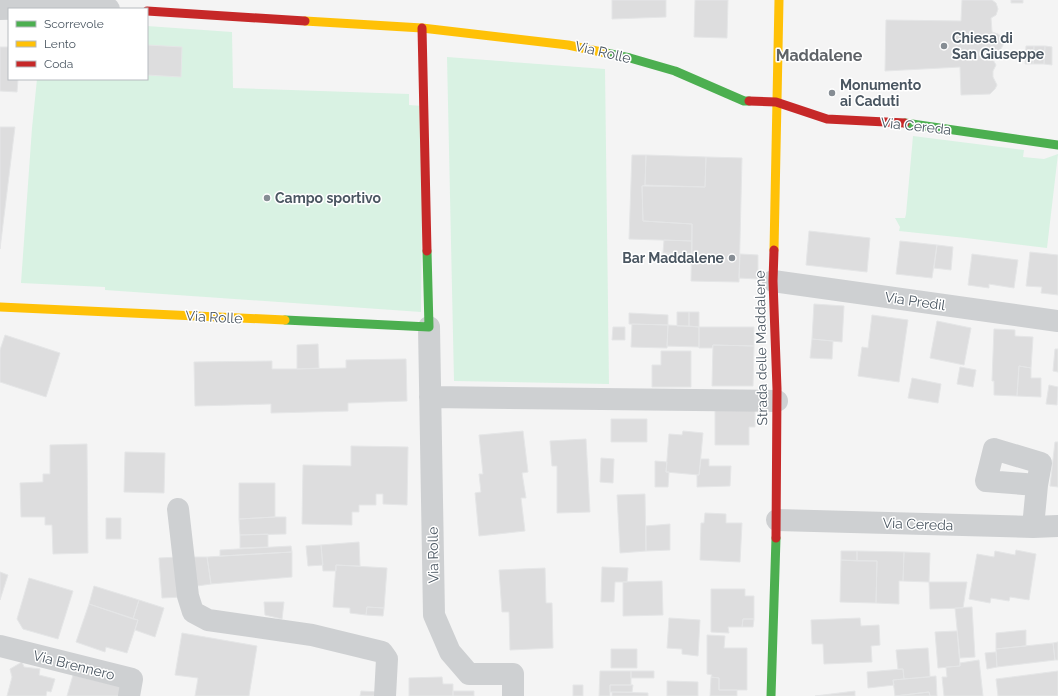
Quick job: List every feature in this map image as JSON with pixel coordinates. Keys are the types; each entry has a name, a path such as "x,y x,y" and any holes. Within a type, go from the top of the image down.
{"street":[{"name":"Strada delle Maddalene","path":"771,696 777,520 777,401 773,281 779,0"},
{"path":"37,8 92,8"},
{"name":"Via Rolle","path":"148,11 422,28 576,46 630,58 675,71 744,101 776,102"},
{"name":"Via Rolle","path":"422,28 434,615 450,652 469,674 513,674 513,696"},
{"name":"Via Cereda","path":"776,102 827,119 907,123 1058,145"},
{"name":"Via Predil","path":"773,281 1058,320"},
{"name":"Via Rolle","path":"0,307 429,327"},
{"path":"430,397 777,401"},
{"path":"1033,527 1037,485"},
{"path":"178,508 188,596 193,612 208,620 312,635 382,652 387,659 385,696"},
{"name":"Via Cereda","path":"777,520 1033,527 1058,526"},
{"name":"Via Brennero","path":"0,646 132,679 129,696"}],"green space":[{"name":"Campo sportivo","path":"148,26 232,32 233,88 409,94 409,105 423,106 421,312 105,290 105,287 21,283 37,80 148,80"},
{"path":"447,57 605,69 609,384 454,381"},
{"path":"913,136 1024,150 1023,157 1044,159 1058,154 1047,248 899,231 900,227 895,218 905,218 906,214"}],"building":[{"path":"612,0 666,0 666,17 612,19"},
{"path":"695,0 728,0 727,38 694,37"},
{"name":"Chiesa di San Giuseppe","path":"962,0 992,0 996,3 998,9 996,15 991,18 992,32 1002,37 1004,43 997,53 992,54 992,58 996,65 993,71 993,77 997,85 990,94 961,95 960,67 885,71 886,20 961,21"},
{"path":"1011,0 1023,0 1023,3 1011,3"},
{"path":"148,45 182,47 181,77 148,75"},
{"path":"1026,46 1034,46 1033,64 1025,64"},
{"path":"1034,46 1045,46 1044,64 1033,64"},
{"path":"1045,46 1052,47 1052,65 1044,64"},
{"path":"0,47 8,47 8,80 18,80 17,92 0,91"},
{"path":"0,127 15,127 0,249"},
{"path":"632,155 646,155 645,185 642,186 643,221 692,224 692,241 629,239"},
{"path":"646,155 706,157 705,187 645,185"},
{"path":"706,157 742,158 739,282 691,281 692,224 643,221 642,186 705,187"},
{"path":"809,231 870,238 867,272 806,265"},
{"path":"664,240 692,241 692,254 663,253"},
{"path":"900,241 937,245 932,278 896,274"},
{"path":"937,245 953,247 951,270 934,268"},
{"path":"1030,252 1058,255 1058,295 1041,293 1042,287 1026,286"},
{"path":"663,253 692,254 691,261 663,259"},
{"path":"740,254 758,255 758,279 739,278"},
{"path":"972,254 1018,260 1014,288 989,284 989,288 968,285"},
{"path":"814,304 844,306 842,342 812,339"},
{"path":"677,312 689,312 689,326 677,326"},
{"path":"689,312 699,312 699,327 689,326"},
{"path":"629,313 668,315 668,325 629,324"},
{"path":"872,315 908,320 899,382 858,376 862,347 868,348"},
{"path":"937,321 971,328 964,365 930,358"},
{"path":"632,324 668,325 667,348 631,347"},
{"path":"668,325 699,327 699,347 667,346"},
{"path":"613,327 625,327 625,340 612,340"},
{"path":"699,327 754,327 754,346 713,345 712,348 699,348"},
{"path":"994,329 1015,330 1015,336 1033,337 1031,368 1019,366 1017,396 994,395 994,381 992,381"},
{"path":"5,335 60,353 46,397 0,382 0,350"},
{"path":"812,339 833,341 832,359 810,358"},
{"path":"318,344 319,368 297,369 297,345"},
{"path":"713,345 754,346 753,386 712,386"},
{"path":"1055,349 1058,349 1058,372 1053,371"},
{"path":"661,351 691,351 691,387 652,387 652,365 661,365"},
{"path":"406,359 407,401 348,403 348,411 271,413 271,404 195,406 194,362 272,361 272,369 297,369 346,368 346,360"},
{"path":"1019,366 1031,368 1031,378 1041,378 1041,397 1017,396"},
{"path":"960,367 976,370 973,387 957,384"},
{"path":"912,378 941,384 938,403 908,398"},
{"path":"1049,385 1058,387 1057,405 1046,404"},
{"path":"715,407 755,407 755,427 749,427 749,445 715,445"},
{"path":"611,419 647,419 647,442 611,442"},
{"path":"523,431 528,472 522,473 526,498 521,498 525,531 479,536 475,493 481,492 479,474 483,474 479,435"},
{"path":"683,431 703,433 699,475 666,472 669,434 682,435"},
{"path":"586,439 590,512 557,513 557,466 552,466 550,441"},
{"path":"1055,442 1058,442 1058,487 1050,486"},
{"path":"87,444 88,553 53,554 52,525 45,525 45,517 21,517 20,483 43,482 43,474 50,474 50,445"},
{"path":"351,446 408,447 407,505 383,504 383,494 376,494 376,505 359,505 359,512 352,512 352,525 302,524 303,465 351,466"},
{"path":"125,452 165,453 164,493 124,492"},
{"path":"601,458 614,459 613,483 600,482"},
{"path":"701,459 709,459 709,466 731,466 730,486 697,487 697,475 699,475"},
{"path":"655,461 667,462 666,472 669,472 668,487 655,487"},
{"path":"239,483 275,483 275,517 239,519"},
{"path":"645,494 646,551 620,553 617,495"},
{"path":"705,513 726,514 726,523 742,523 740,562 700,560 701,523 704,523"},
{"path":"286,517 286,534 240,535 239,519"},
{"path":"106,518 121,518 121,539 106,539"},
{"path":"670,524 670,550 646,551 646,526"},
{"path":"268,534 268,547 240,548 240,535"},
{"path":"359,542 360,566 336,565 336,571 323,571 321,545"},
{"path":"321,545 323,565 308,566 306,546"},
{"path":"291,546 292,552 220,556 220,550"},
{"path":"1016,550 1036,554 1029,600 1010,597 1009,601 991,598 990,603 969,599 977,554 994,557 995,551 1015,555"},
{"path":"841,551 857,551 857,561 841,560"},
{"path":"857,551 904,552 903,581 899,581 899,604 876,603 877,561 857,561"},
{"path":"292,552 292,577 211,584 207,557"},
{"path":"904,552 930,553 929,582 903,581"},
{"path":"180,557 182,597 162,598 159,558"},
{"path":"193,557 207,557 211,584 197,586"},
{"path":"841,560 877,561 876,603 840,602"},
{"path":"336,565 387,568 384,608 367,607 366,615 350,613 350,608 333,607"},
{"path":"602,567 628,568 627,582 615,582 614,602 601,602"},
{"path":"545,568 546,603 552,603 553,648 510,650 509,612 502,612 499,570"},
{"path":"0,572 8,575 0,600"},
{"path":"29,578 73,591 58,639 23,629 17,619"},
{"path":"662,581 663,615 623,616 623,582"},
{"path":"929,582 967,582 963,608 930,609"},
{"path":"94,586 139,600 133,619 89,604"},
{"path":"711,589 745,589 745,596 754,596 754,619 743,619 742,627 728,627 729,633 711,632"},
{"path":"139,600 164,608 155,637 135,630 138,620 133,619"},
{"path":"264,602 284,602 282,619 265,615"},
{"path":"89,604 138,620 127,653 106,647 105,652 76,642"},
{"path":"367,607 384,608 383,616 366,615"},
{"path":"972,607 975,657 960,658 955,608"},
{"path":"669,618 700,620 698,656 682,654 682,649 667,648"},
{"path":"860,618 861,626 879,625 880,645 871,646 872,662 824,664 823,644 812,644 811,620"},
{"path":"743,619 754,619 753,627 742,627"},
{"path":"1026,630 1026,646 996,649 996,633"},
{"path":"957,631 960,666 938,668 935,632"},
{"path":"182,633 257,646 249,696 195,696 198,678 175,675"},
{"path":"707,635 725,636 724,648 747,648 747,690 719,690 719,678 711,677 712,675 707,674"},
{"path":"1058,642 1058,660 1055,660 1053,643"},
{"path":"1053,643 1055,660 997,667 996,649"},
{"path":"928,648 930,677 904,679 903,669 898,669 896,650"},
{"path":"611,649 637,649 637,668 611,668"},
{"path":"996,652 997,667 987,669 985,653"},
{"path":"979,660 983,696 944,696 942,677 947,677 946,667 960,666 960,663"},
{"path":"22,662 24,667 40,669 39,675 55,679 51,692 47,691 46,696 7,696 12,677 10,669"},
{"path":"903,669 904,679 893,680 894,685 868,688 867,672"},
{"path":"600,671 631,671 631,685 610,685 610,696 599,696"},
{"path":"631,671 654,671 654,678 631,678"},
{"path":"1058,671 1058,696 998,696 996,679"},
{"path":"73,675 122,687 120,696 67,696"},
{"path":"936,676 937,696 930,696 929,692 895,696 893,680"},
{"path":"442,677 443,684 453,684 453,696 409,696 409,678"},
{"path":"711,677 719,678 719,690 737,690 737,696 710,696"},
{"path":"667,681 698,682 698,696 667,696"},
{"path":"573,685 583,685 583,696 573,696"},
{"path":"610,685 633,685 632,692 610,692"},
{"path":"361,691 379,692 378,696 360,696"},
{"path":"453,691 474,691 474,696 453,696"},
{"path":"855,691 855,696 815,696"},
{"path":"612,692 648,693 648,696 612,696"},
{"path":"929,692 930,696 895,696"}],"traffic: fast":[{"path":"606,53 630,58 675,71 744,101 749,101"},
{"path":"905,123 1058,145"},
{"path":"285,320 429,327 427,251"},
{"path":"771,696 776,538"}],"traffic: slow":[{"path":"774,250 779,0"},
{"path":"305,21 422,28 568,45 606,53"},
{"path":"0,307 285,320"}],"traffic: jam":[{"path":"148,11 305,21"},
{"path":"422,28 427,251"},
{"path":"749,101 776,102 827,119 905,123"},
{"path":"774,250 773,281 777,389 776,538"}],"place":[{"name":"Chiesa di San Giuseppe","path":"944,46"},
{"name":"Monumento ai Caduti","path":"832,93"},
{"name":"Campo sportivo","path":"267,198"},
{"name":"Bar Maddalene","path":"732,258"}],"district":[{"name":"Maddalene","path":"819,55"}]}
